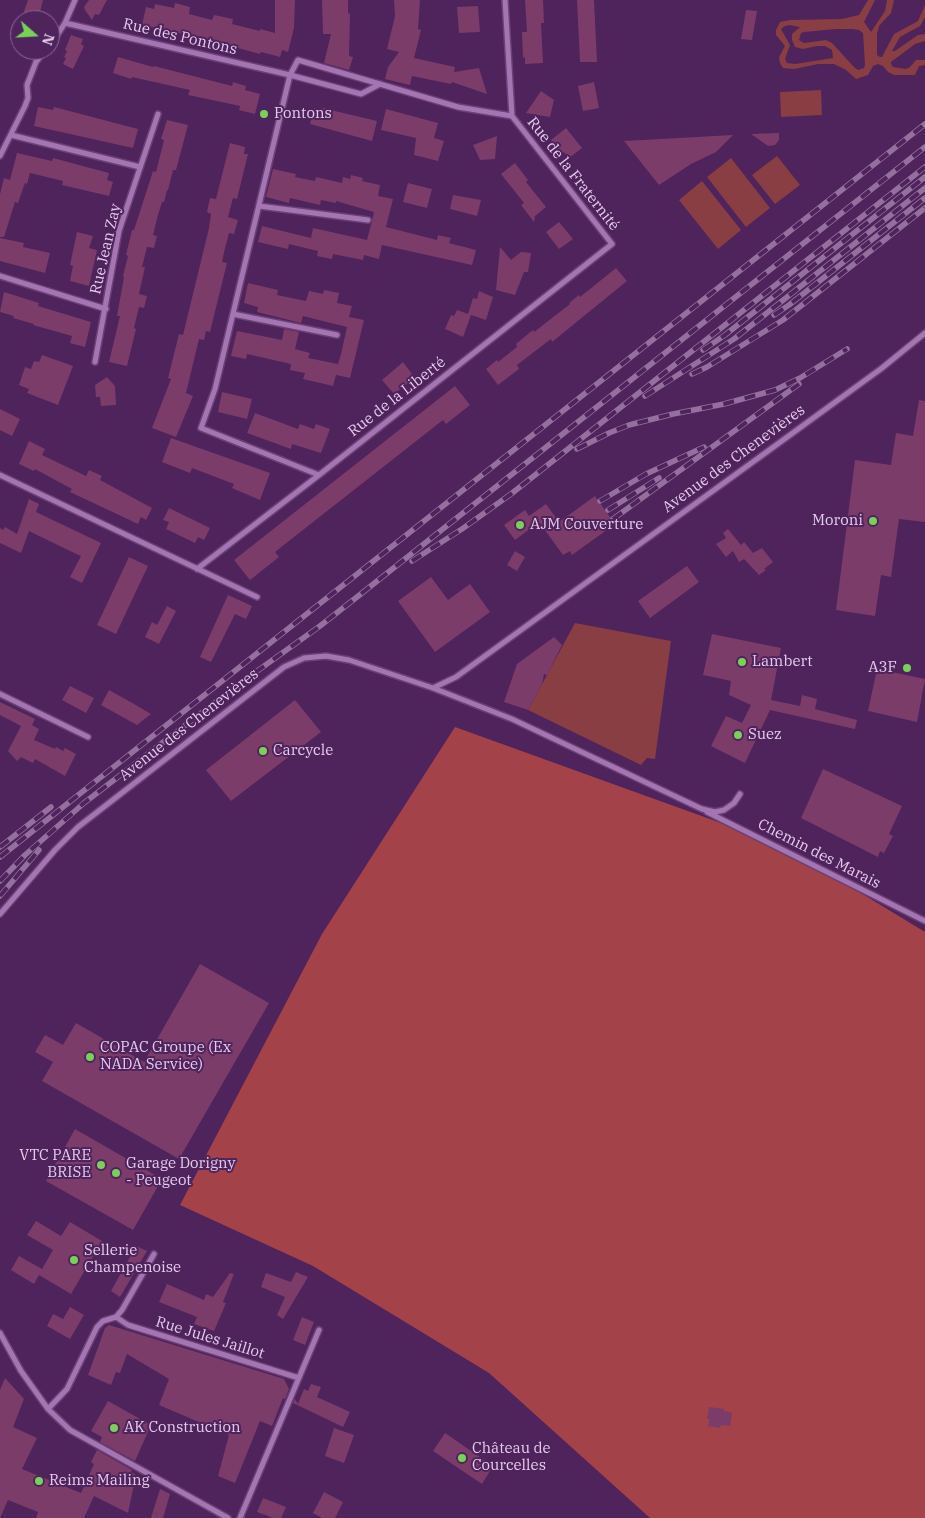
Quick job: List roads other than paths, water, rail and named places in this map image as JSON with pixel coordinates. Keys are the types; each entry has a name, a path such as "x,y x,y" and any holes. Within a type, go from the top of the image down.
{"street":[{"path":"60,31 75,0"},
{"name":"Rue de la Fraternité","path":"505,0 512,116 612,244"},
{"name":"Rue des Pontons","path":"65,23 290,75 362,94 381,84"},
{"path":"0,156 25,106 28,98 28,85 38,60"},
{"path":"319,475 201,428 215,389 290,75 298,60 458,107 512,116"},
{"name":"Rue Jean Zay","path":"95,362 119,231 158,114"},
{"path":"11,135 140,167"},
{"path":"258,206 368,220"},
{"name":"Rue de la Liberté","path":"197,569 612,244"},
{"name":"Rue Jean Zay","path":"0,276 106,309"},
{"path":"233,314 336,335"},
{"name":"Avenue des Chenevières","path":"433,688 456,677 470,667 779,443 925,334"},
{"path":"0,475 257,597"},
{"name":"Avenue des Chenevières","path":"0,914 55,850 78,828 284,667 294,662 315,657 336,657 433,688 512,719 702,810"},
{"path":"0,694 88,737"},
{"path":"702,810 715,812 724,810 740,794"},
{"name":"Chemin des Marais","path":"702,810 925,921"},
{"path":"48,1409 68,1389 97,1327 104,1321 116,1317 122,1310 154,1254"},
{"name":"Rue Jules Jaillot","path":"116,1317 128,1325 299,1378"},
{"path":"240,1518 319,1330"},
{"path":"0,1333 21,1371 48,1409 70,1430 228,1518"}],"railway":[{"path":"0,857 925,124"},
{"path":"0,881 25,855 84,803 239,684 320,626 925,147"},
{"path":"412,561 462,529 511,494 925,167"},
{"path":"703,350 725,335 925,177"},
{"path":"645,396 734,339 925,188"},
{"path":"774,315 925,198"},
{"path":"692,374 707,367 783,320 925,208"},
{"path":"577,449 629,425 724,404 775,390 800,378 847,349"},
{"path":"613,519 799,384"},
{"path":"600,501 646,474 704,447"},
{"path":"608,510 659,478"},
{"path":"0,847 51,807"},
{"path":"0,896 39,850"}],"place":[{"name":"Pontons","path":"264,114"},
{"name":"Moroni","path":"873,521"},
{"name":"AJM Couverture","path":"520,525"},
{"name":"Lambert","path":"742,662"},
{"name":"A3F","path":"907,668"},
{"name":"Suez","path":"738,735"},
{"name":"Carcycle","path":"263,751"},
{"name":"COPAC Groupe (Ex NADA Service)","path":"90,1057"},
{"name":"VTC PARE BRISE","path":"101,1165"},
{"name":"Garage Dorigny - Peugeot","path":"116,1173"},
{"name":"Sellerie Champenoise","path":"74,1260"},
{"name":"AK Construction","path":"114,1428"},
{"name":"Château de Courcelles","path":"462,1458"},
{"name":"Reims Mailing","path":"39,1481"}]}
